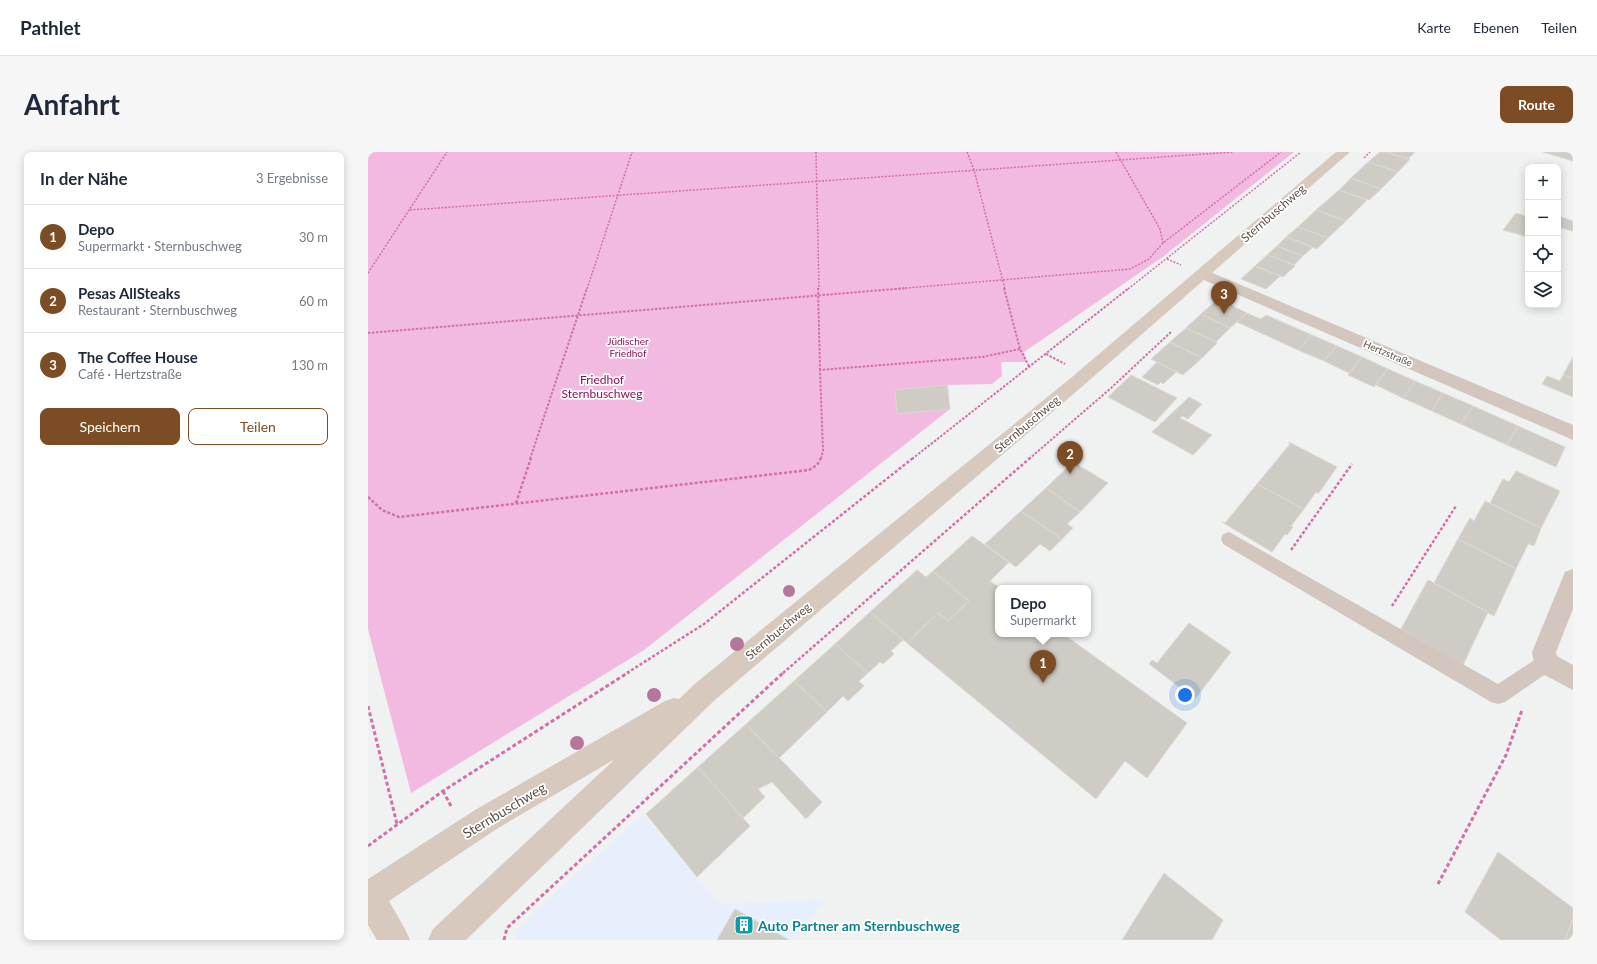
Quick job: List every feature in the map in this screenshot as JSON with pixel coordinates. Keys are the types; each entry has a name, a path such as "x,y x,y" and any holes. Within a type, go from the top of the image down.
{"main road":[{"name":"Sternbuschweg","path":"444,940 706,691 990,455 1344,152"},
{"name":"Sternbuschweg","path":"368,896 485,820 706,691"},
{"path":"368,896 394,940"}],"street":[{"name":"Hertzstraße","path":"1203,274 1573,433"},
{"path":"1573,578 1544,652 1546,663 1573,678"}],"lane":[{"path":"1230,539 1498,695 1546,663"}],"path":[{"path":"368,273 447,152"},
{"path":"516,503 632,152"},
{"path":"368,497 382,510 399,517 809,470 818,465 822,459 823,451 816,152"},
{"path":"967,152 974,170 1020,349 1029,366"},
{"path":"1116,152 1160,229 1163,243"},
{"path":"410,210 1233,152"},
{"path":"368,333 1130,269 1143,265 1153,258 1163,243 1281,152"},
{"path":"368,846 443,791 704,624 1301,152"},
{"path":"1359,162 1370,152"},
{"path":"504,940 507,928 775,680 1111,388 1173,330"},
{"path":"820,370 982,357 1020,349"},
{"path":"1278,567 1352,464"},
{"path":"1380,626 1456,506"},
{"path":"1438,884 1506,754 1519,716 1526,703"},
{"path":"368,706 397,824"}],"shaded area":[{"path":"643,815 719,904 824,900 797,940 514,940 516,932 529,916"}],"green space":[{"name":"Friedhof Sternbuschweg","path":"368,152 1294,152 1164,256 1024,352 1027,362 1001,362 1002,376 992,384 948,385 950,409 644,650 411,793 368,629"}],"building":[{"path":"1380,152 1386,152 1410,159 1398,172 1368,162"},
{"path":"1386,152 1415,152 1408,159"},
{"path":"1543,152 1573,152 1573,161"},
{"path":"1368,162 1398,172 1381,189 1351,178"},
{"path":"1351,178 1381,189 1369,200 1339,190"},
{"path":"1339,190 1367,200 1346,221 1316,210"},
{"path":"1316,210 1346,221 1328,238 1298,227"},
{"path":"1516,213 1525,216 1525,236 1503,230"},
{"path":"1561,217 1573,221 1573,231 1561,228"},
{"path":"1298,227 1328,238 1317,249 1286,237"},
{"path":"1286,237 1313,247 1303,256 1277,246"},
{"path":"1277,246 1303,256 1294,265 1267,255"},
{"path":"1267,255 1295,266 1283,277 1255,266"},
{"path":"1255,266 1280,276 1266,289 1241,279"},
{"path":"1218,299 1247,313 1230,328 1201,314"},
{"path":"1246,313 1261,319 1266,315 1312,335 1298,350 1237,322"},
{"path":"1201,314 1230,328 1216,342 1186,328"},
{"path":"1186,328 1217,343 1202,358 1170,342"},
{"path":"1312,335 1337,346 1324,361 1298,350"},
{"path":"1170,342 1202,358 1183,375 1151,359"},
{"path":"1337,346 1362,357 1349,373 1324,361"},
{"path":"1362,357 1388,369 1374,387 1348,375"},
{"path":"1573,357 1573,378 1563,375"},
{"path":"1157,362 1176,372 1163,384 1161,382 1158,385 1142,377"},
{"path":"1388,369 1415,381 1403,398 1376,385"},
{"path":"1131,375 1177,398 1155,422 1108,397"},
{"path":"1563,375 1573,378 1573,397 1542,384 1547,376 1560,381"},
{"path":"1415,381 1443,393 1432,411 1403,398"},
{"path":"947,385 950,409 897,414 895,390"},
{"path":"1443,393 1473,406 1461,424 1432,411"},
{"path":"1189,397 1202,404 1188,419 1182,416 1180,418 1212,435 1193,455 1152,432"},
{"path":"1473,406 1518,426 1507,445 1461,424"},
{"path":"1518,426 1565,447 1556,467 1507,445"},
{"path":"1289,442 1337,467 1318,494 1316,492 1304,509 1257,484 1290,444"},
{"path":"1073,462 1108,483 1080,512 1046,488"},
{"path":"1516,471 1560,491 1541,528 1490,503 1503,479 1509,482"},
{"path":"1257,484 1304,509 1291,526 1293,527 1287,535 1285,534 1272,552 1222,522 1225,523"},
{"path":"1046,488 1080,512 1067,524 1073,528 1062,539 1021,511"},
{"path":"1485,501 1541,528 1534,546 1528,544 1516,569 1458,539 1470,518 1474,521"},
{"path":"1021,511 1062,539 1050,551 1040,544 1016,567 985,544"},
{"path":"972,536 1009,562 990,581 996,585 995,637 1067,637 1187,723 1147,778 1125,761 1096,799 907,643 938,613 948,621 969,601 933,571"},
{"path":"1458,539 1516,569 1494,616 1434,583"},
{"path":"917,570 926,577 933,571 969,601 948,621 938,613 907,643 870,612"},
{"path":"1428,580 1488,612 1463,665 1401,629"},
{"path":"870,612 903,640 891,651 894,654 883,664 880,662 868,673 835,644"},
{"path":"1189,623 1231,652 1195,699 1149,664 1152,660 1157,663"},
{"path":"835,644 868,673 859,681 864,686 848,701 843,696 827,712 794,681"},
{"path":"794,681 827,712 779,758 746,724"},
{"path":"746,724 822,802 806,819 772,782 758,789 765,797 743,818 698,767"},
{"path":"698,767 750,826 697,877 646,814"},
{"path":"1498,852 1573,908 1573,919 1565,940 1501,940 1465,912"},
{"path":"1164,873 1223,920 1212,940 1122,940"},
{"name":"Auto Partner am Sternbuschweg","path":"735,909 789,940 717,940"},
{"path":"1573,919 1573,940 1565,940"}],"place":[{"name":"The Coffee House","path":"1224,314"},
{"name":"Pesas AllSteaks","path":"1070,474"},
{"name":"Depo","path":"1043,683"},
{"name":"Auto Partner am Sternbuschweg","path":"744,925"}],"park label":[{"name":"Jüdischer Friedhof","path":"628,346"}]}
